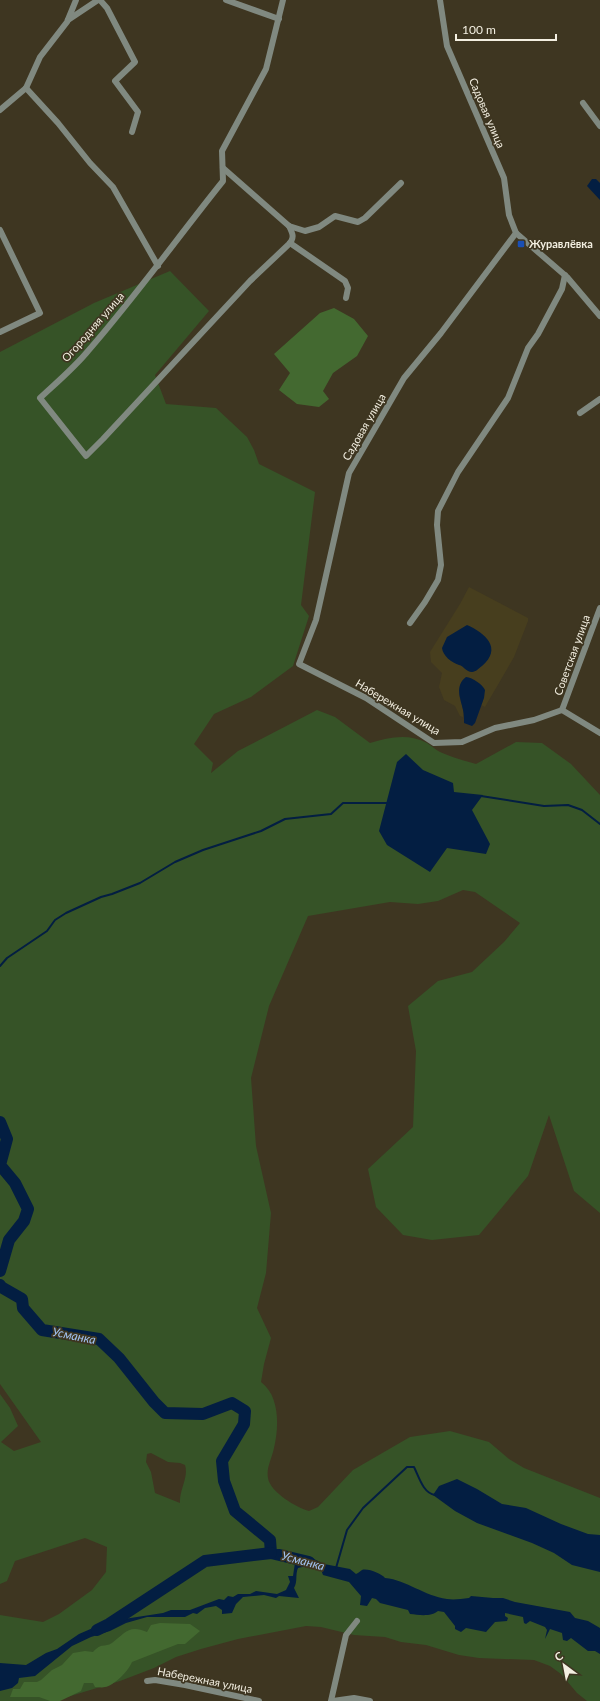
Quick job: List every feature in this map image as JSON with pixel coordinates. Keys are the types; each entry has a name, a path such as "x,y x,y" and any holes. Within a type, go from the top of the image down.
{"street":[{"path":"0,110 26,88 40,57 68,20 76,0"},
{"path":"68,20 99,0 107,8 135,62 115,81 138,112 132,132"},
{"path":"226,0 279,19 283,0"},
{"name":"Садовая улица","path":"440,0 447,46 504,178 509,216 516,233 565,276 600,316"},
{"name":"Огородняя улица","path":"279,19 266,69 222,151 223,181 182,231 158,266 88,353 40,398 86,456 119,423 250,281 290,243"},
{"path":"26,88 58,123 90,163 113,187 158,266"},
{"path":"583,103 600,126"},
{"path":"223,168 289,226 293,234 293,240 290,243 345,281 348,288 346,298"},
{"path":"289,226 305,231 319,227 335,216 358,222 365,218 401,183"},
{"path":"0,230 40,313 0,332"},
{"name":"Садовая улица","path":"299,664 316,620 350,473 404,378 441,333 516,233"},
{"path":"410,623 438,580 441,565 437,525 438,511 458,472 508,398 528,348 538,334 562,289 565,276"},
{"path":"580,413 600,399"},
{"name":"Советская улица","path":"562,710 600,608"},
{"name":"Набережная улица","path":"299,664 366,698 434,743 462,742 495,728 534,720 562,710"},
{"path":"562,710 600,733"},
{"path":"357,1621 346,1635 332,1701 354,1698 370,1701"},
{"name":"Набережная улица","path":"147,1681 155,1680 185,1685 259,1701"}],"green space":[{"path":"170,271 209,311 155,375 166,404 216,408 247,437 259,464 315,492 301,605 309,616 293,666 251,697 214,714 194,744 213,763 211,773 238,751 317,710 335,717 370,743 399,737 413,738 427,743 444,754 476,764 516,742 542,743 571,764 600,795 600,1213 574,1191 549,1115 528,1176 479,1235 432,1240 403,1235 376,1207 368,1169 413,1127 416,1051 408,1006 438,981 472,972 504,942 520,923 475,892 463,890 438,901 418,904 390,902 308,916 269,1006 251,1078 256,1146 271,1213 266,1273 257,1308 271,1338 261,1382 272,1395 275,1403 277,1422 276,1440 268,1470 268,1478 270,1483 285,1499 298,1507 309,1511 318,1507 353,1470 410,1437 450,1431 489,1442 509,1459 524,1468 600,1498 600,1701 587,1701 577,1693 561,1674 550,1666 534,1660 479,1658 459,1655 426,1645 401,1642 385,1637 354,1635 321,1627 306,1626 238,1639 201,1649 176,1657 154,1668 120,1681 54,1701 0,1701 0,1615 43,1622 59,1614 92,1590 106,1572 107,1547 85,1538 15,1561 7,1581 0,1584 0,1394 10,1408 18,1426 1,1442 14,1451 41,1442 0,1384 0,352 94,303","holes":["151,1453 168,1462 185,1465 186,1474 180,1503 155,1493 151,1472 146,1462 147,1454"]},
{"path":"334,308 354,319 368,336 357,356 333,373 323,391 329,399 319,407 297,404 279,390 290,373 274,354 320,313"},
{"path":"160,1623 190,1624 200,1631 185,1644 178,1644 132,1662 121,1677 109,1686 95,1687 93,1683 84,1683 81,1691 60,1701 50,1701 39,1697 10,1697 13,1689 20,1689 24,1682 37,1682 41,1680 52,1670 62,1665 73,1653 85,1651 93,1652 101,1646 112,1643 131,1629 147,1632 151,1625"}],"sand":[{"path":"469,587 528,618 528,621 514,657 485,707 481,705 483,701 479,684 475,681 459,689 459,696 463,708 463,717 460,716 455,706 444,700 439,687 442,673 431,662 430,652"}],"water":[{"path":"592,179 596,179 600,183 600,200 587,186"},
{"path":"467,625 480,632 489,642 491,647 491,653 488,659 482,666 473,672 468,671 450,660 444,654 442,648 447,637"},
{"path":"466,677 477,682 485,690 484,698 475,723 472,726 464,723 459,693 460,684"},
{"path":"406,754 423,770 453,783 454,792 483,795 472,810 490,844 486,854 447,848 430,872 387,845 379,831 397,762"},
{"path":"457,1479 502,1504 526,1508 561,1524 588,1534 600,1535 600,1572 572,1565 554,1553 532,1543 477,1523 455,1511 433,1495 439,1486"},
{"path":"296,1556 312,1558 324,1564 298,1568 294,1588 299,1598 279,1596 276,1598 264,1595 243,1597 236,1604 232,1613 222,1614 222,1610 216,1606 205,1608 197,1614 193,1613 185,1617 147,1617 126,1623 72,1646 35,1676 19,1678 18,1683 12,1688 0,1691 0,1663 26,1665 46,1653 57,1649 79,1634 109,1621 115,1623 124,1619 163,1613 171,1610 190,1610 219,1599 224,1600 228,1596 233,1597 238,1594 250,1594 256,1591 277,1594 286,1590 290,1582 288,1576 293,1576"},
{"path":"324,1564 350,1569 356,1574 362,1570 375,1572 385,1578 393,1579 431,1595 447,1599 469,1598 471,1596 503,1598 515,1602 570,1612 575,1618 588,1621 600,1628 600,1654 595,1651 588,1651 571,1638 567,1641 563,1640 562,1633 550,1629 545,1639 547,1630 545,1627 530,1621 526,1624 524,1623 523,1617 505,1613 505,1616 508,1618 507,1621 495,1622 486,1632 466,1628 461,1632 455,1629 455,1626 444,1612 438,1611 425,1615 410,1614 408,1610 380,1603 376,1599 372,1598 367,1606 360,1605 361,1596 349,1582 323,1575 320,1567"}],"waterway":[{"path":"481,796 544,806 568,805 582,810 600,824"},
{"path":"0,966 7,958 47,931 55,920 66,913 101,897 140,883 175,862 203,850 261,831 285,819 331,814 343,803 389,803"},
{"name":"Усманка","path":"0,1122 7,1139 0,1165 15,1183 28,1209 24,1221 9,1240 0,1271"},
{"name":"Усманка","path":"0,1285 22,1299 23,1308 42,1330 99,1339 119,1358 154,1402 165,1413 203,1414 232,1403 245,1411 244,1424 222,1461 224,1481 235,1511 270,1540 271,1553 309,1562"},
{"path":"336,1568 347,1530 363,1508 407,1467 414,1467 424,1488 431,1494 435,1495"},
{"path":"97,1630 109,1624 205,1561 271,1553"}],"place":[{"name":"Журавлёвка","path":"521,244"}]}
